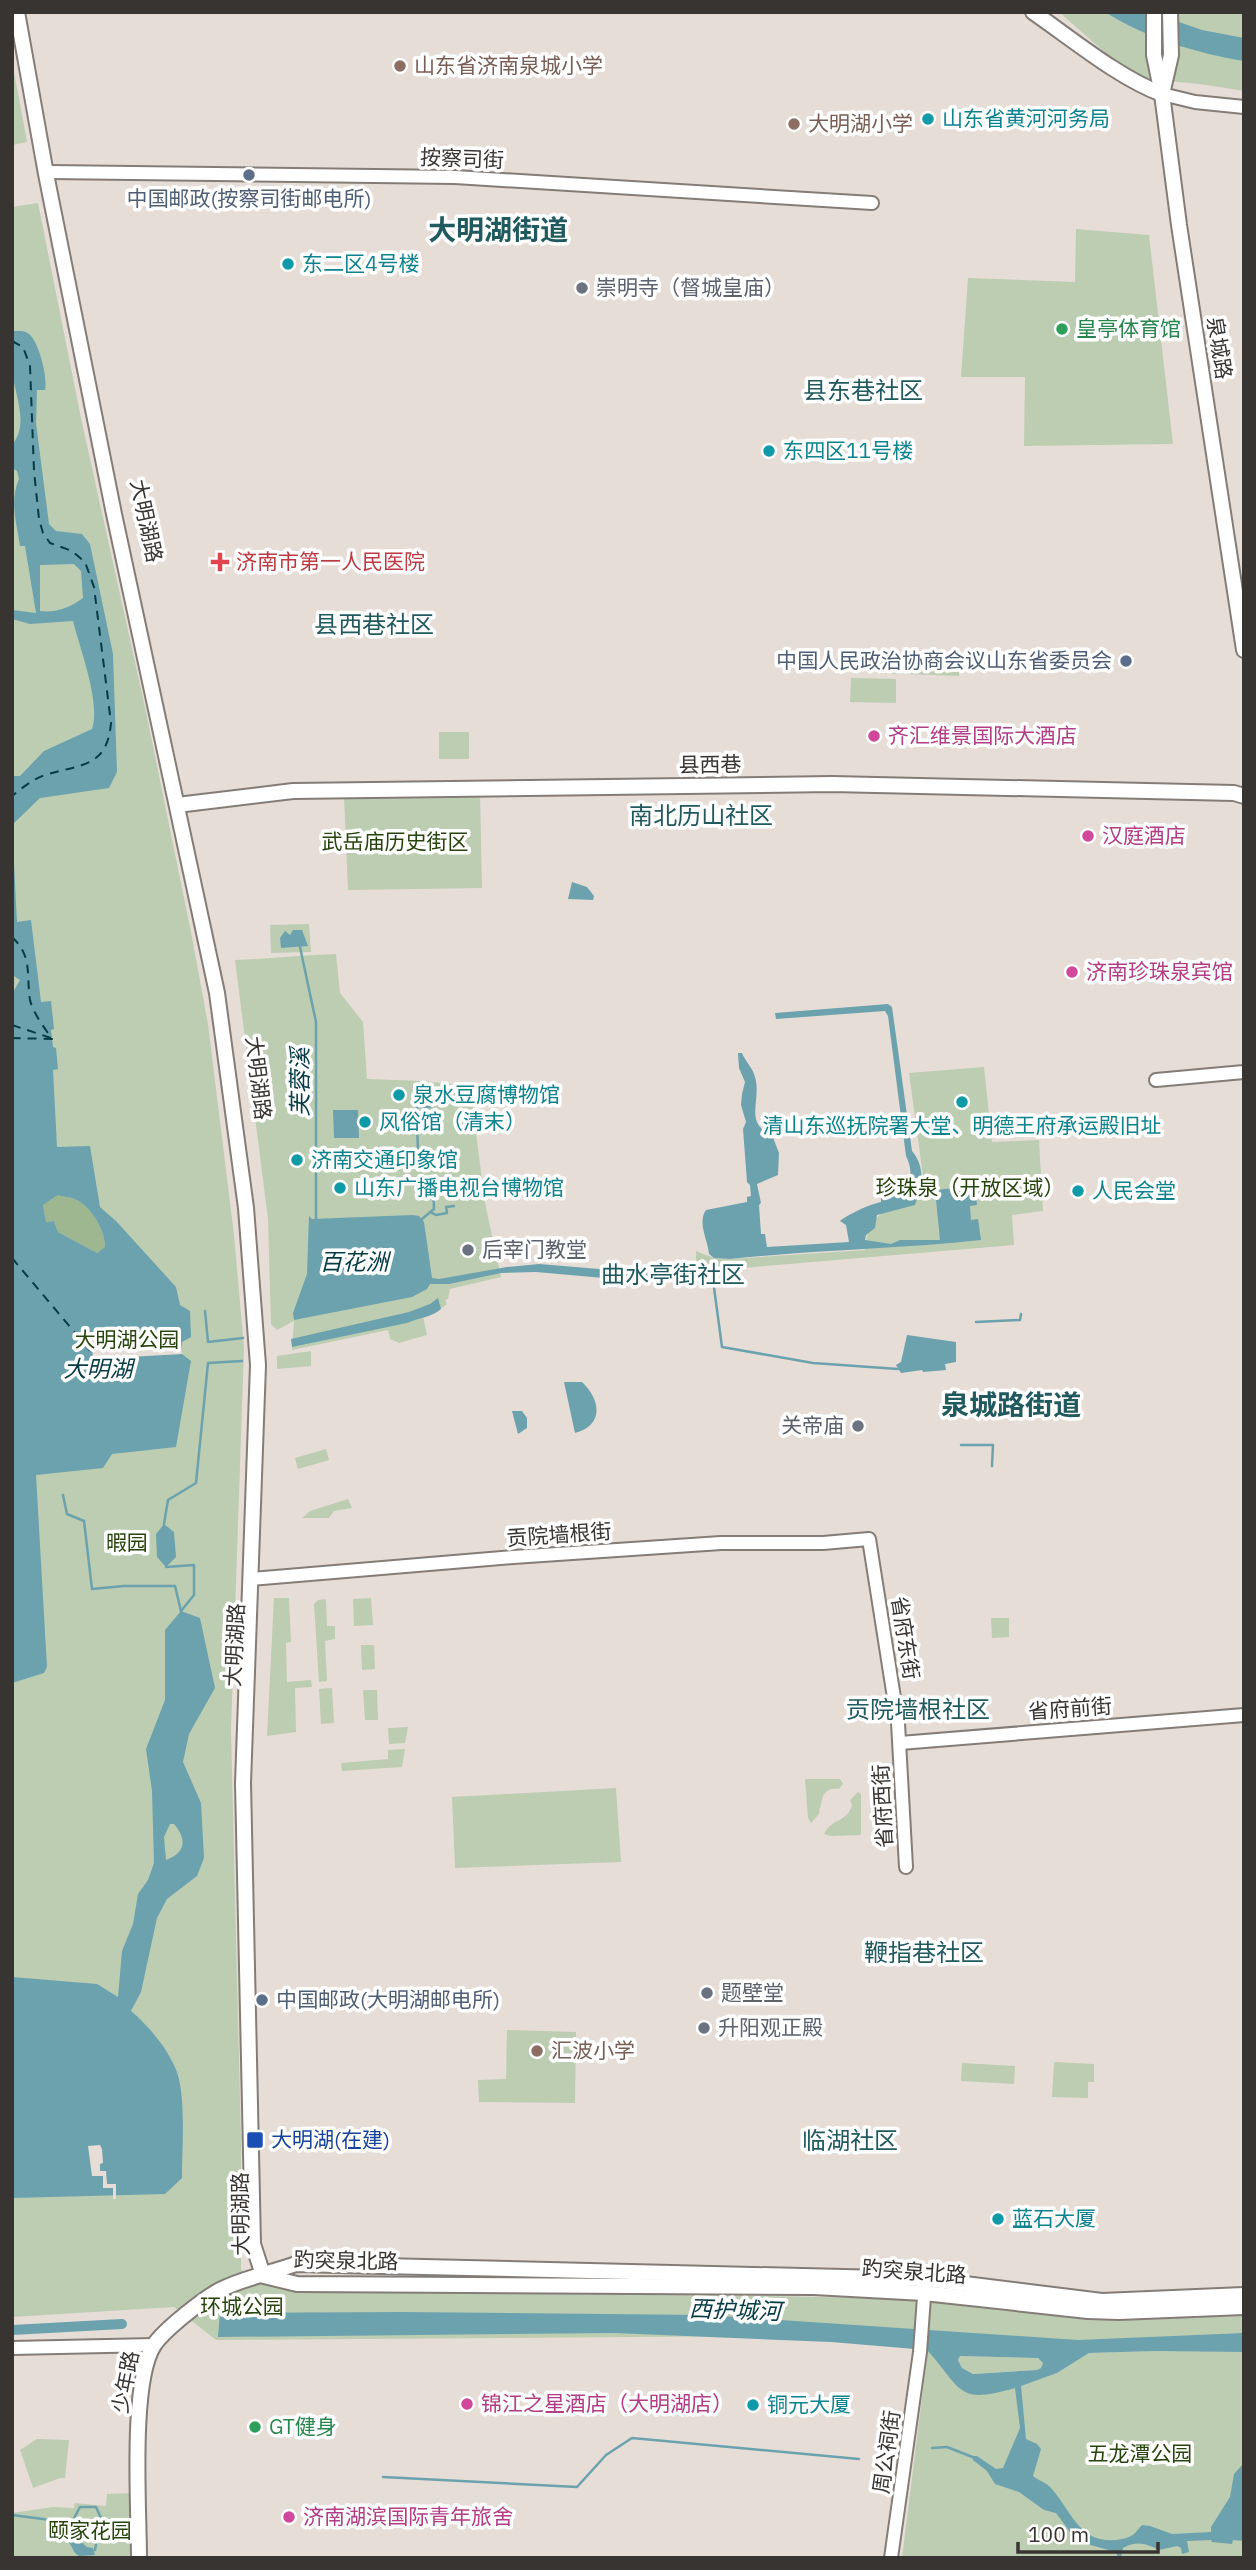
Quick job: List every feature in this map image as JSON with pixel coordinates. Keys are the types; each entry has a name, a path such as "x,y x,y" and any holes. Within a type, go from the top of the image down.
{"main road":[{"name":"大明湖路","path":"17,12 92,407 181,805"},
{"name":"大明湖路","path":"26,12 49,172 62,210 219,1003 246,1208 258,1365 252,1785 254,1978 263,2275"},
{"path":"1033,12 1122,75 1162,94 1171,55 1170,12"},
{"name":"泉城路","path":"1154,12 1154,55 1244,650"},
{"name":"县西巷","path":"181,805 293,792 832,783 1115,789 1234,793 1244,796"},
{"name":"趵突泉北路","path":"263,2275 297,2284 814,2287 1102,2301 1244,2295"},
{"name":"少年路","path":"139,2558 138,2403 153,2345 201,2302 238,2282 263,2275"},
{"name":"趵突泉北路","path":"924,2291 1088,2311 1244,2307"}],"street":[{"path":"1162,94 1195,102 1244,107"},
{"name":"按察司街","path":"49,172 455,177 872,203"},
{"path":"1156,1080 1244,1072"},
{"name":"贡院墙根街","path":"255,1579 527,1556 721,1544 823,1543 869,1539"},
{"name":"省府东街","path":"869,1539 900,1743"},
{"name":"省府前街","path":"900,1743 1244,1715"},
{"name":"省府西街","path":"900,1743 906,1867"},
{"name":"周公祠街","path":"891,2558 920,2352 924,2291"},
{"path":"12,2348 153,2345"}],"green space":[{"path":"1059,12 1244,12 1244,91 1134,78"},
{"path":"12,61 27,142 12,145"},
{"name":"大明湖公园","path":"38,203 191,932 208,1024 234,1235 244,1348 231,1730 241,2140 241,2270 280,2288 1244,2304 1244,2342 1158,2351 1244,2350 1244,2558 902,2558 928,2350 963,2391 1015,2387 1057,2373 1089,2353 1156,2351 781,2336 216,2340 174,2307 12,2317 12,207"},
{"name":"皇亭体育馆","path":"1076,229 1149,235 1173,444 1024,446 1025,377 961,377 968,278 1075,282"},
{"path":"876,653 901,654 900,674 876,673"},
{"path":"907,654 926,655 959,665 959,676 906,674"},
{"path":"851,678 896,679 896,703 850,702"},
{"path":"439,732 469,732 469,759 439,759"},
{"name":"武岳庙历史街区","path":"480,792 482,888 348,890 344,796"},
{"path":"309,924 311,952 271,953 270,925"},
{"path":"336,954 340,993 363,1022 367,1079 470,1086 485,1203 501,1277 450,1289 448,1299 445,1300 447,1304 434,1314 423,1316 427,1335 399,1343 390,1339 388,1330 292,1350 294,1321 277,1330 271,1324 268,1219 235,960"},
{"name":"珍珠泉（开放区域）","path":"984,1067 992,1142 1039,1140 1043,1211 1012,1215 1014,1245 730,1269 696,1266 696,1251 714,1258 730,1259 865,1250 867,1237 876,1219 891,1206 920,1190 923,1176 909,1073"},
{"path":"58,1195 75,1199 92,1213 103,1233 105,1247 97,1253 58,1232 54,1221 46,1222 43,1205"},
{"path":"311,1351 311,1366 277,1369 277,1356"},
{"path":"326,1449 329,1460 298,1469 295,1458"},
{"path":"348,1499 352,1508 334,1511 329,1518 302,1518 310,1511"},
{"path":"274,1598 289,1598 291,1642 286,1643 287,1682 311,1680 312,1687 295,1688 296,1732 267,1736"},
{"path":"371,1598 373,1625 354,1626 353,1599"},
{"path":"326,1599 327,1626 335,1626 335,1639 325,1641 327,1681 319,1682 314,1604 318,1600"},
{"path":"991,1618 1009,1618 1009,1637 992,1638"},
{"path":"361,1645 374,1645 375,1669 362,1670"},
{"path":"332,1688 334,1723 321,1724 319,1689"},
{"path":"363,1690 377,1690 378,1720 365,1720"},
{"path":"408,1727 405,1743 389,1744 388,1728"},
{"path":"405,1749 402,1767 342,1771 341,1763 388,1759 388,1750"},
{"path":"805,1779 840,1779 843,1784 839,1789 826,1793 819,1814 811,1823 808,1818"},
{"path":"616,1788 621,1862 455,1868 452,1797"},
{"path":"858,1792 861,1794 861,1835 824,1834 831,1825 847,1815 852,1805 850,1800"},
{"path":"507,2030 576,2032 575,2103 479,2102 478,2080 506,2079"},
{"path":"1054,2062 1094,2064 1094,2082 1088,2082 1088,2098 1052,2097"},
{"path":"962,2063 1015,2066 1014,2084 961,2081"},
{"path":"960,2356 1038,2358 1043,2363 1038,2370 973,2374 962,2368 958,2360"},
{"path":"37,2439 69,2440 65,2478 33,2488 20,2450"},
{"name":"颐家花园","path":"134,2493 133,2558 12,2558 12,2513 53,2507 74,2508 75,2503 106,2506 107,2494"}],"water":[{"path":"1105,12 1150,12 1202,30 1244,38 1244,61 1172,43 1137,30"},
{"path":"12,331 23,331 33,338 44,369 46,384 45,390 37,390 36,423 49,524 56,531 82,534 90,544 113,654 117,772 109,788 40,798 12,825 12,776 20,776 44,751 92,729 94,705 73,621 30,624 12,619 12,610 36,613 25,546 20,546 15,513 19,479 17,471 12,468 12,445 20,428 20,408 12,370","holes":["74,564 81,571 83,598 63,609 40,611 40,565"]},
{"name":"大明湖","path":"12,825 17,922 31,920 41,1002 51,1001 54,1029 51,1030 58,1069 53,1070 57,1147 90,1146 100,1207 176,1287 180,1305 190,1311 191,1337 182,1342 182,1354 191,1361 176,1447 112,1454 103,1468 36,1475 47,1667 44,1673 12,1683 12,994 20,980 12,975","holes":["58,1195 75,1199 92,1213 103,1233 105,1247 97,1253 58,1232 54,1221 46,1222 43,1205"]},
{"path":"572,882 587,887 594,896 593,900 568,899"},
{"path":"293,930 302,930 308,946 281,948 280,938 285,931 290,935"},
{"path":"888,1004 892,1007 912,1151 921,1170 921,1184 915,1205 877,1215 875,1228 866,1235 865,1240 891,1244 900,1240 940,1240 935,1190 975,1186 977,1205 970,1206 971,1220 978,1219 981,1240 714,1258 709,1254 703,1226 706,1210 747,1202 747,1197 751,1196 747,1182 743,1129 746,1122 741,1105 745,1082 739,1068 738,1053 742,1053 755,1077 755,1110 758,1124 772,1135 779,1153 778,1175 757,1184 761,1203 761,1234 765,1234 767,1247 849,1242 846,1225 840,1221 881,1202 881,1193 903,1192 906,1188 910,1170 888,1016 885,1011 776,1019 775,1013"},
{"path":"333,1110 358,1110 359,1138 334,1138"},
{"path":"403,1110 419,1112 419,1128 404,1126"},
{"name":"百花洲","path":"309,1216 312,1219 419,1216 424,1222 432,1278 539,1264 660,1274 660,1283 536,1272 501,1273 449,1284 430,1284 427,1289 412,1297 294,1320 293,1313 307,1274"},
{"path":"438,1298 441,1309 425,1317 292,1347 291,1339 409,1312"},
{"path":"907,1335 956,1342 956,1362 945,1364 946,1370 901,1373 896,1365 901,1362"},
{"path":"564,1382 582,1382 596,1403 595,1418 591,1424 575,1433"},
{"path":"512,1411 522,1411 527,1418 527,1428 518,1434"},
{"path":"164,1524 174,1532 176,1557 166,1567 157,1557 156,1534"},
{"path":"181,1611 200,1618 215,1688 189,1734 183,1762 201,1803 204,1858 197,1876 167,1899 157,1918 141,1992 131,2011 157,2038 177,2072 183,2110 182,2178 165,2194 12,2198 12,1977 97,1984 118,1997 122,1951 133,1924 138,1894 148,1880 154,1863 152,1791 146,1749 165,1700 165,1630","holes":["170,1824 174,1824 181,1835 182,1845 178,1854 166,1860 164,1837"]},
{"path":"220,2313 705,2315 1078,2340 1244,2333 1244,2352 1089,2353 1057,2373 1021,2386 1026,2439 1041,2449 1033,2476 1051,2488 1084,2531 1102,2540 1130,2536 1142,2525 1172,2534 1211,2532 1211,2527 1230,2497 1234,2474 1244,2463 1244,2541 1233,2540 1232,2544 1211,2540 1187,2541 1189,2552 1182,2554 1181,2548 1177,2546 1159,2550 1133,2544 1123,2548 1121,2558 1118,2558 1116,2552 1083,2543 1073,2536 1056,2513 1044,2510 1019,2492 995,2484 987,2471 973,2460 972,2456 977,2456 996,2469 1003,2468 1020,2428 1015,2388 996,2393 971,2394 955,2384 927,2350 831,2342 614,2333 218,2337","holes":["960,2356 1038,2358 1043,2363 1037,2370 973,2374 962,2368 958,2360"]},
{"path":"59,2520 73,2520 78,2529 79,2540 87,2547 93,2548 95,2555 79,2556 75,2553"}],"pier":[{"path":"181,1342 182,1354 93,1359 92,1346"},
{"path":"100,2145 103,2163 100,2164 100,2171 106,2171 107,2184 116,2184 116,2199 113,2199 113,2188 103,2188 103,2176 92,2176 88,2146"}],"waterway":[{"name":"芙蓉溪","path":"300,947 316,1022 316,1219"},
{"path":"417,1115 417,1107 430,1107 429,1088"},
{"path":"417,1125 418,1150"},
{"path":"374,1153 411,1152"},
{"path":"422,1219 434,1209 433,1184"},
{"path":"432,1213 447,1213 446,1207 454,1206"},
{"path":"657,1278 713,1280"},
{"path":"713,1280 722,1347 813,1363 898,1369"},
{"path":"205,1311 208,1342 243,1338"},
{"path":"976,1322 1020,1320 1021,1314"},
{"path":"164,1524 168,1500 196,1483 208,1363 242,1361"},
{"path":"961,1445 993,1445 992,1466"},
{"path":"63,1495 67,1514 84,1521 92,1589 175,1586 181,1611"},
{"path":"166,1567 194,1565 194,1595 181,1611"},
{"name":"西护城河","path":"12,2330 122,2324"},
{"path":"383,2477 577,2487 606,2455 632,2438 859,2459"},
{"path":"932,2448 947,2447 975,2458"},
{"path":"73,2520 80,2507 96,2507 101,2518 95,2550"},
{"path":"12,2515 58,2521"},
{"path":"101,2523 132,2525"}],"ferry route":[{"path":"12,341 23,347 30,366 34,471 39,519 43,533 50,543 72,551 85,562 94,587 111,723 104,749 90,762 41,777 12,796"},
{"path":"12,937 19,944 26,959 31,1005 52,1039 12,1038"},
{"path":"12,1025 51,1038"},
{"path":"12,1258 92,1353"}],"place":[{"name":"山东省济南泉城小学","path":"400,66"},
{"name":"山东省黄河河务局","path":"928,119"},
{"name":"大明湖小学","path":"794,124"},
{"name":"中国邮政(按察司街邮电所)","path":"249,175"},
{"name":"东二区4号楼","path":"288,264"},
{"name":"崇明寺（督城皇庙）","path":"582,288"},
{"name":"皇亭体育馆","path":"1062,329"},
{"name":"东四区11号楼","path":"769,451"},
{"name":"济南市第一人民医院","path":"220,562"},
{"name":"中国人民政治协商会议山东省委员会","path":"1126,661"},
{"name":"齐汇维景国际大酒店","path":"874,736"},
{"name":"汉庭酒店","path":"1088,836"},
{"name":"济南珍珠泉宾馆","path":"1072,972"},
{"name":"泉水豆腐博物馆","path":"399,1095"},
{"name":"清山东巡抚院署大堂、明德王府承运殿旧址","path":"962,1102"},
{"name":"风俗馆（清末）","path":"365,1122"},
{"name":"济南交通印象馆","path":"297,1160"},
{"name":"山东广播电视台博物馆","path":"340,1188"},
{"name":"人民会堂","path":"1078,1191"},
{"name":"后宰门教堂","path":"468,1250"},
{"name":"关帝庙","path":"858,1426"},
{"name":"题壁堂","path":"707,1993"},
{"name":"中国邮政(大明湖邮电所)","path":"262,2000"},
{"name":"升阳观正殿","path":"704,2028"},
{"name":"汇波小学","path":"537,2051"},
{"name":"大明湖(在建)","path":"255,2140"},
{"name":"蓝石大厦","path":"998,2219"},
{"name":"锦江之星酒店（大明湖店）","path":"467,2404"},
{"name":"铜元大厦","path":"753,2405"},
{"name":"GT健身","path":"255,2427"},
{"name":"济南湖滨国际青年旅舍","path":"289,2517"}],"district":[{"name":"大明湖街道","path":"498,230"},
{"name":"县东巷社区","path":"863,391"},
{"name":"县西巷社区","path":"374,625"},
{"name":"南北历山社区","path":"701,816"},
{"name":"曲水亭街社区","path":"673,1275"},
{"name":"泉城路街道","path":"1011,1405"},
{"name":"贡院墙根社区","path":"918,1710"},
{"name":"鞭指巷社区","path":"924,1953"},
{"name":"临湖社区","path":"850,2141"}],"park label":[{"name":"暇园","path":"127,1543"},
{"name":"环城公园","path":"242,2307"},
{"name":"五龙潭公园","path":"1140,2454"}]}
